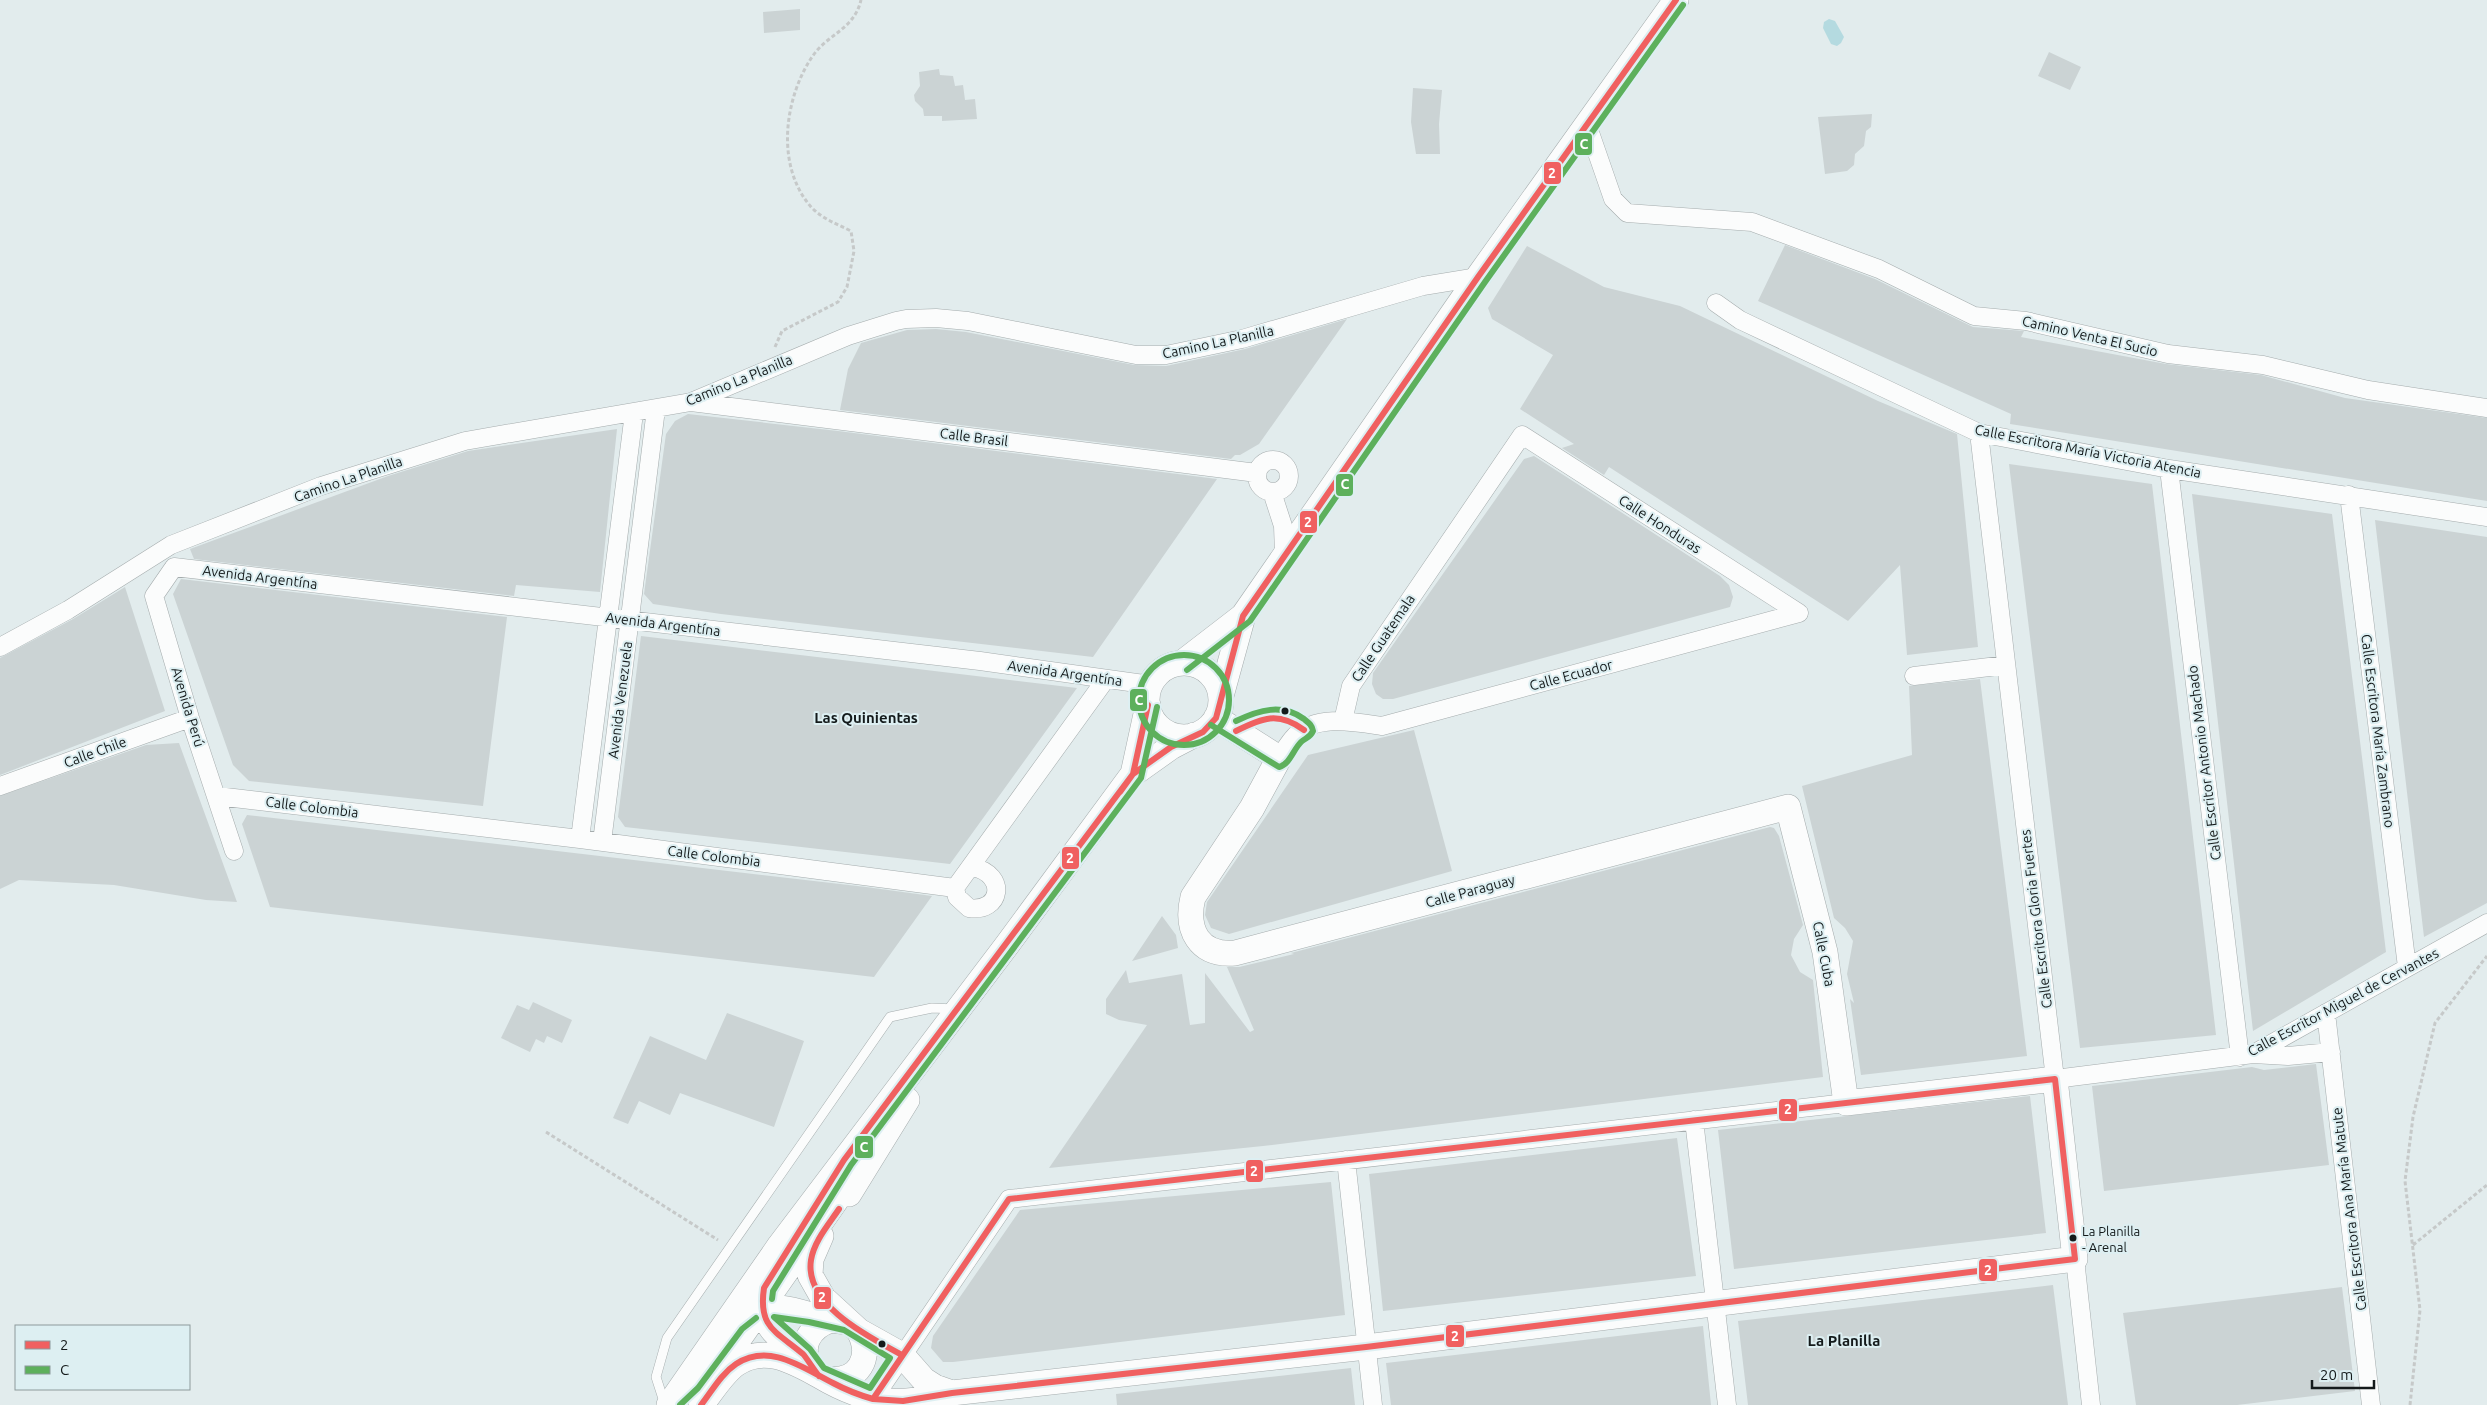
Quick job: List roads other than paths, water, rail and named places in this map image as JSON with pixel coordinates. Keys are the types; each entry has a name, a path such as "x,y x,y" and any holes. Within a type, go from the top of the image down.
{"main road":[{"path":"1133,774 1149,695 1164,669 1182,663 1243,616 1284,554 1478,277 1676,0"},
{"path":"675,1403 736,1306 1133,774 1171,747 1203,732 1224,715 1243,616"},
{"path":"1182,663 1193,664 1208,672 1218,685 1224,715 1279,758"},
{"path":"1149,695 1156,724 1164,731 1184,737 1194,736"},
{"name":"Calle Paraguay","path":"1279,758 1252,808 1193,897 1190,911 1191,925 1197,938 1207,948 1220,954 1235,953 1788,807"},
{"name":"Calle Cuba","path":"1788,807 1825,952 1846,1103"},
{"path":"702,1405 736,1364 755,1356 774,1355 846,1378 861,1366 865,1348 815,1286 810,1275 811,1259 820,1237 1007,945"},
{"name":"Calle Escritor Miguel de Cervantes","path":"1846,1103 2055,1079"},
{"name":"Calle Escritora Gloria Fuertes","path":"2055,1079 2075,1259"},
{"path":"761,1307 915,1088"},
{"path":"844,1160 764,1288 761,1307 767,1323 777,1335 815,1369 871,1402 916,1401 952,1393 1366,1347 2075,1259"},
{"path":"675,1403 735,1324 747,1312 761,1307 811,1313 846,1324 902,1354 924,1380 935,1387 952,1393"},
{"path":"815,1369 805,1346 808,1336 814,1328 846,1324"}],"street":[{"name":"Camino Venta El Sucio","path":"1587,124 1614,199 1627,213 1752,222 1879,269 1974,316 2026,321 2168,354 2262,365 2368,390 2487,408"},
{"name":"Camino La Planilla","path":"0,647 68,610 171,545 321,486 465,441 691,402 848,336 906,319 968,321 1127,354 1166,355 1242,339 1423,286 1478,277"},
{"name":"Calle Escritora María Victoria Atencia","path":"1716,304 1740,320 1979,434 2169,468 2487,518"},
{"name":"Calle Brasil","path":"691,402 1257,473"},
{"name":"Avenida Venezuela","path":"602,842 656,409"},
{"name":"Avenida Venezuela","path":"580,839 634,413"},
{"name":"Calle Escritora Gloria Fuertes","path":"1979,434 2055,1079"},
{"name":"Calle Honduras","path":"1522,435 1799,614"},
{"name":"Calle Guatemala","path":"1343,721 1350,686 1522,435"},
{"path":"1272,492 1286,486 1289,473 1285,465 1278,460 1267,460 1262,464 1257,473 1261,487 1272,492 1283,526 1284,554"},
{"name":"Calle Escritor Antonio Machado","path":"2169,468 2246,1055"},
{"name":"Calle Escritora María Zambrano","path":"2349,496 2407,967"},
{"path":"171,545 174,567"},
{"name":"Avenida Argentína","path":"174,567 980,662 1106,679 1149,695"},
{"name":"Avenida Perú","path":"174,567 154,596 190,718 234,851"},
{"name":"Calle Ecuador","path":"1343,721 1382,726 1799,614"},
{"path":"1914,676 2006,665"},
{"path":"972,867 987,872 995,881 994,897 990,903 981,908 969,908 957,897 956,888 1106,679"},
{"name":"Calle Chile","path":"0,786 190,718"},
{"path":"1279,758 1295,735 1311,726 1343,721"},
{"name":"Calle Colombia","path":"217,796 580,839 956,888"},
{"name":"Calle Escritor Miguel de Cervantes","path":"2055,1079 2246,1055 2326,1013 2487,923"},
{"name":"Calle Escritora Ana María Matute","path":"2326,1013 2371,1405"},
{"path":"2246,1055 2288,1056 2331,1052"},
{"name":"Calle Escritor Miguel de Cervantes","path":"871,1402 1009,1199 1846,1103"},
{"path":"1694,1120 1727,1405"},
{"path":"1346,1160 1373,1405"},
{"name":"Calle Escritora Gloria Fuertes","path":"2075,1259 2091,1405"}],"lane":[{"path":"1224,715 1279,718 1293,721 1304,730"},
{"path":"675,1403 656,1377 667,1338 890,1017 932,1008 958,1009"}],"water":[{"path":"1829,19 1835,21 1844,37 1837,46 1831,44 1823,28 1824,22"}],"place":[{"name":"La Planilla - Arenal","path":"2073,1238"}],"district":[{"name":"Las Quinientas","path":"866,717"},
{"name":"La Planilla","path":"1844,1340"}]}
